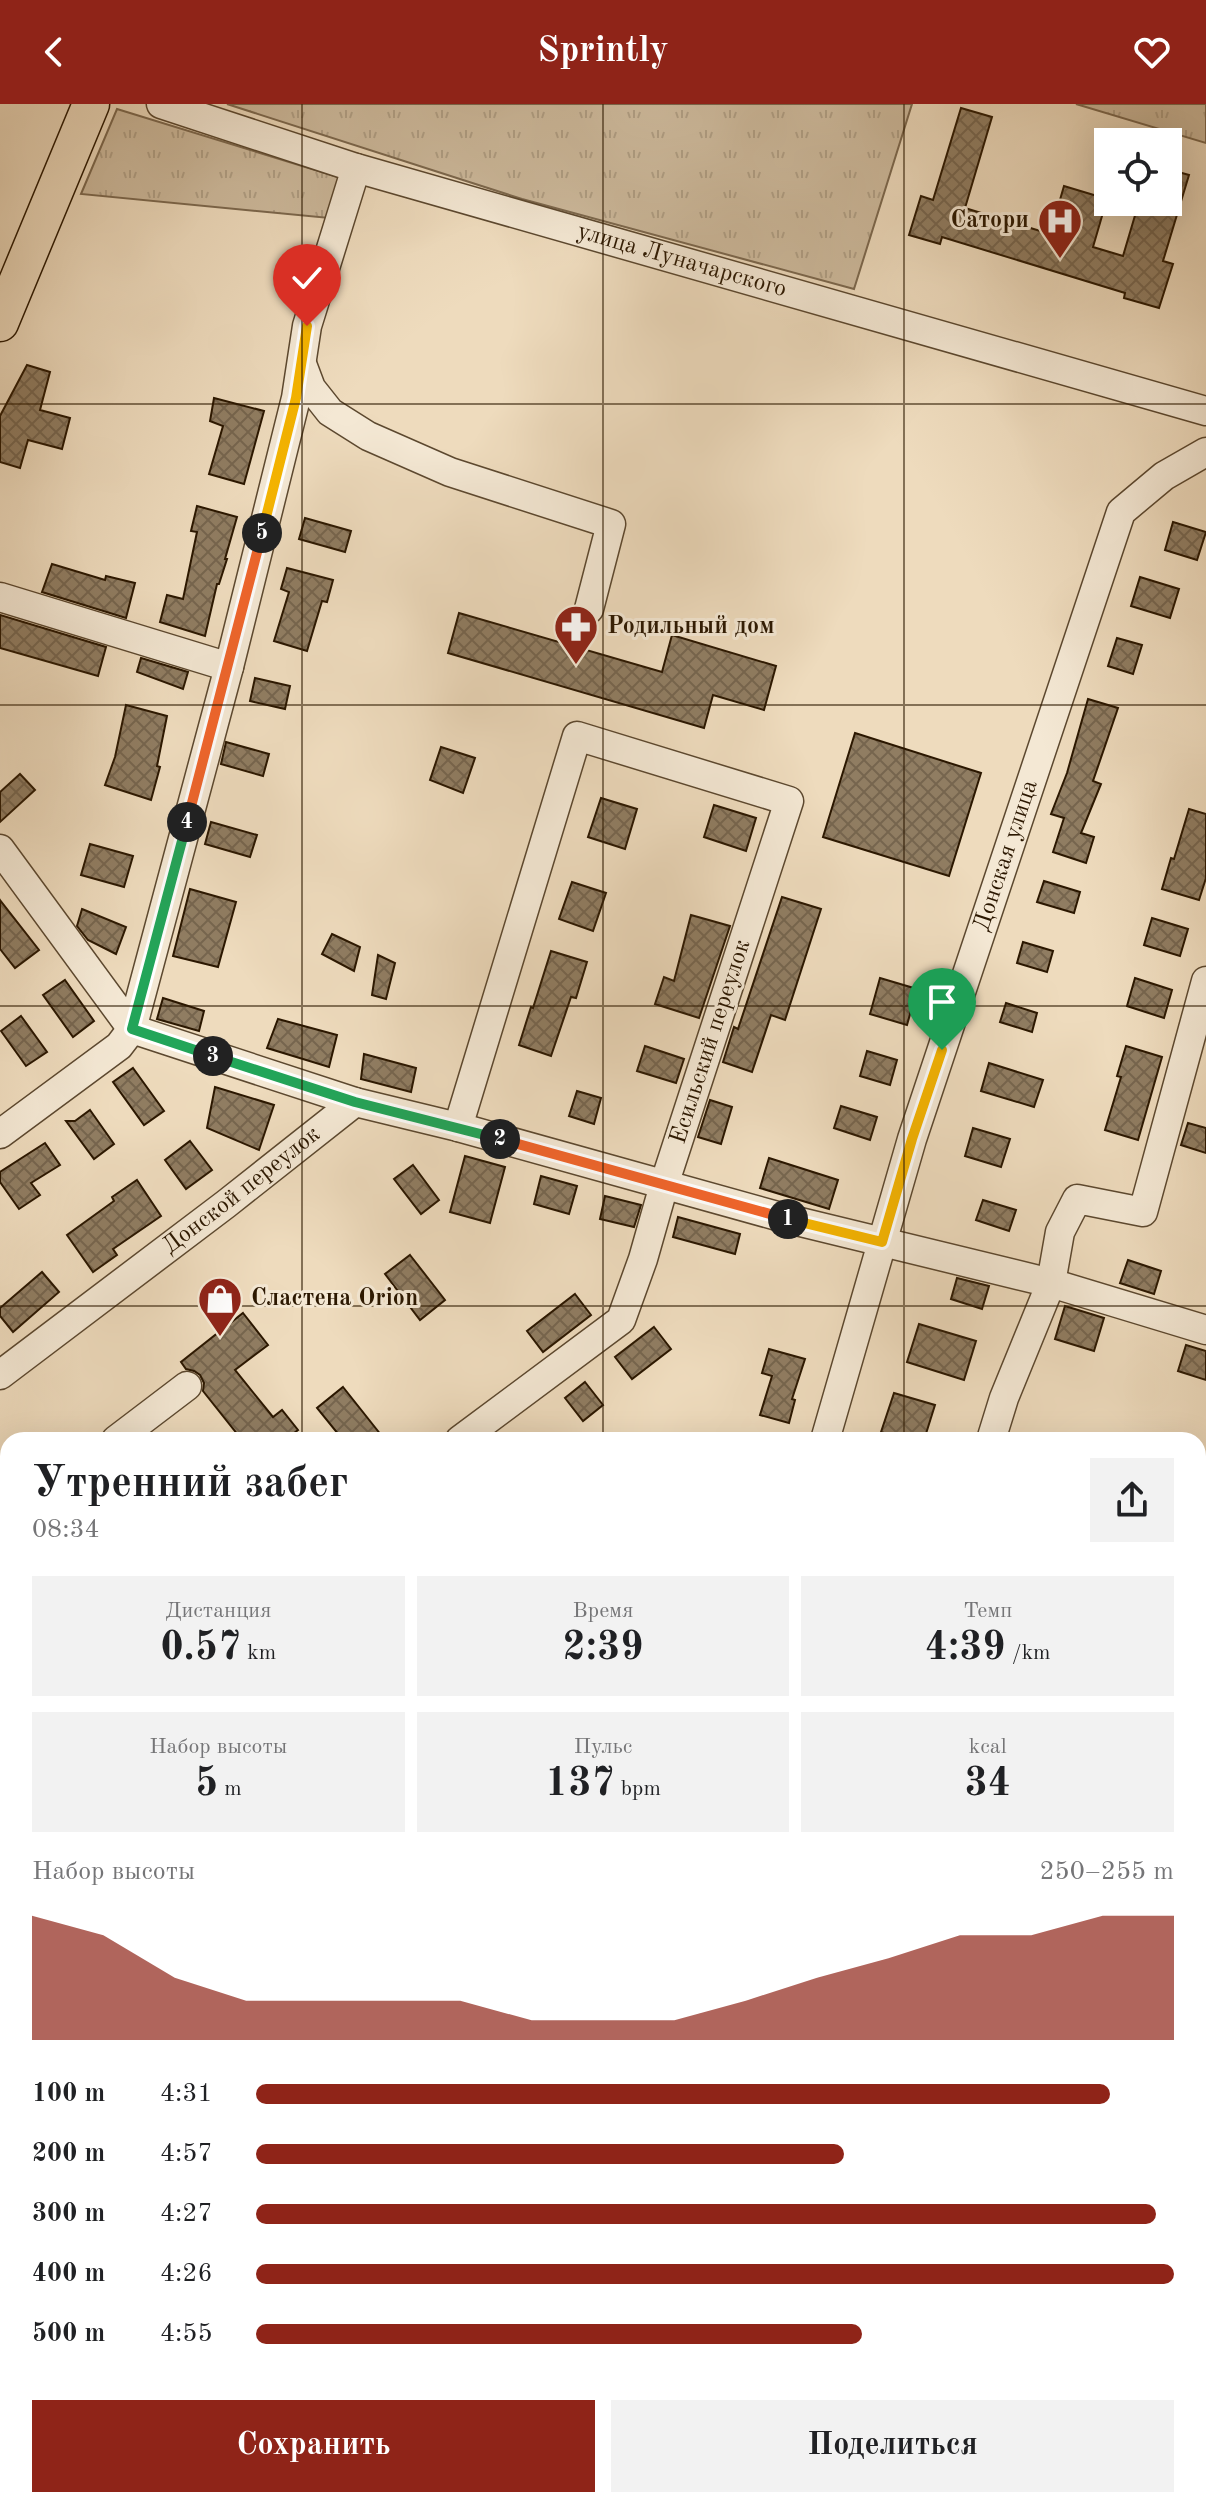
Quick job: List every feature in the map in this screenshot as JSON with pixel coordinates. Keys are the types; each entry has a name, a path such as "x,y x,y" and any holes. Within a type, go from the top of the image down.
{"main road":[{"path":"0,323 91,104"}],"street":[{"name":"улица Луначарского","path":"161,104 356,168 1206,411"},
{"path":"0,1134 119,1046 132,1029 229,667 296,398 307,326 356,168"},
{"path":"302,364 311,388 330,412 368,436 450,472 611,524 589,609"},
{"name":"Донская улица","path":"827,1432 912,1139 1121,512 1164,476 1206,452"},
{"path":"0,597 229,667"},
{"name":"Есильский переулок","path":"458,1127 577,736 789,801 621,1320 479,1432"},
{"path":"0,849 11,888 132,1029 355,1102 882,1242 1051,1283 1206,1330"},
{"path":"993,1432 1004,1398 1051,1283 1060,1232 1077,1199 1143,1212 1206,981"},
{"name":"Донской переулок","path":"0,1375 355,1102"},
{"path":"127,1432 187,1386"}],"green space":[{"path":"227,104 912,104 854,289 522,199"},
{"path":"1076,104 1206,104 1206,143 1182,136 1182,128 1156,128"},
{"path":"117,109 341,178 329,218 81,194"}],"building":[{"path":"961,108 992,117 965,208 1050,234 1064,186 1094,195 1094,216 1102,216 1093,247 1123,256 1135,216 1177,216 1163,261 1173,264 1159,308 1124,298 1125,293 942,237 940,244 909,235 921,196 933,200"},
{"path":"1182,173 1189,175 1182,198"},
{"path":"27,365 50,372 40,410 70,418 62,449 28,440 20,468 0,462 0,416"},
{"path":"214,398 264,411 244,484 209,474 223,426 210,421"},
{"path":"197,506 237,517 205,636 160,622 167,595 183,599 197,532 191,531"},
{"path":"305,518 351,531 345,552 299,539"},
{"path":"1173,522 1206,532 1197,560 1165,550"},
{"path":"52,564 105,580 106,576 135,583 126,618 42,592"},
{"path":"287,568 333,580 327,602 322,601 307,651 274,641 289,592 281,589"},
{"path":"1140,577 1179,589 1170,618 1131,606"},
{"path":"459,613 662,672 672,635 776,666 764,710 713,695 704,728 448,653"},
{"path":"0,615 106,647 98,676 0,648"},
{"path":"1117,638 1142,645 1133,674 1108,666"},
{"path":"141,658 188,672 183,689 137,672"},
{"path":"255,678 290,686 285,709 250,701"},
{"path":"1088,699 1118,708 1093,781 1101,784 1081,833 1094,837 1086,863 1053,852 1064,818 1051,814 1067,773"},
{"path":"126,705 167,716 157,766 160,767 151,800 105,785 115,757"},
{"path":"855,733 981,773 949,876 823,837"},
{"path":"226,742 269,754 263,776 221,764"},
{"path":"441,747 475,758 463,793 430,780"},
{"path":"20,774 35,790 0,822 0,792"},
{"path":"601,798 637,809 625,849 588,837"},
{"path":"714,805 756,818 746,851 704,837"},
{"path":"1189,809 1206,814 1206,878 1199,900 1162,889"},
{"path":"211,822 257,835 250,857 205,844"},
{"path":"90,844 133,856 124,887 81,875"},
{"path":"1044,881 1080,892 1074,913 1037,902"},
{"path":"572,882 606,893 593,931 559,919"},
{"path":"190,889 236,902 218,967 173,956"},
{"path":"782,897 821,909 785,1020 771,1015 752,1072 723,1062 734,1027 738,1029"},
{"path":"0,900 39,950 15,968 0,949"},
{"path":"82,909 126,927 116,954 88,940 77,926"},
{"path":"691,915 730,926 699,1018 655,1004 664,977 674,981"},
{"path":"1152,918 1188,929 1180,956 1144,945"},
{"path":"332,934 360,947 354,971 322,954"},
{"path":"1023,942 1053,951 1047,972 1017,963"},
{"path":"551,951 587,962 576,998 571,997 551,1056 519,1045"},
{"path":"378,955 395,963 386,999 372,995"},
{"path":"880,978 917,989 907,1025 870,1014"},
{"path":"1135,978 1172,990 1164,1018 1127,1006"},
{"path":"65,980 94,1021 73,1037 43,995"},
{"path":"163,998 204,1011 199,1031 157,1019"},
{"path":"1006,1003 1037,1013 1032,1032 1000,1022"},
{"path":"21,1016 47,1052 26,1066 1,1031"},
{"path":"278,1019 337,1035 329,1067 267,1048"},
{"path":"645,1046 684,1059 676,1083 637,1071"},
{"path":"1126,1046 1162,1057 1138,1140 1105,1130 1121,1077 1117,1076"},
{"path":"867,1051 897,1060 890,1085 860,1076"},
{"path":"364,1054 416,1068 411,1092 361,1079"},
{"path":"989,1063 1043,1080 1034,1107 981,1091"},
{"path":"133,1068 164,1111 144,1125 113,1082"},
{"path":"215,1087 274,1105 259,1150 207,1128"},
{"path":"577,1091 601,1098 594,1124 569,1116"},
{"path":"710,1100 732,1107 721,1144 698,1137"},
{"path":"841,1106 877,1117 870,1140 834,1128"},
{"path":"90,1110 114,1144 94,1159 66,1121 75,1121"},
{"path":"1188,1123 1206,1128 1206,1153 1181,1145"},
{"path":"973,1128 1010,1139 1001,1167 965,1156"},
{"path":"190,1141 212,1170 186,1189 165,1160"},
{"path":"45,1143 60,1165 31,1183 40,1195 19,1209 0,1182 0,1172"},
{"path":"465,1156 505,1167 490,1223 450,1212"},
{"path":"769,1158 838,1180 829,1209 760,1188"},
{"path":"413,1165 439,1200 421,1214 394,1179"},
{"path":"541,1176 577,1186 569,1214 534,1204"},
{"path":"137,1180 161,1216 113,1249 117,1255 93,1272 67,1235"},
{"path":"605,1196 641,1205 634,1227 600,1219"},
{"path":"983,1200 1016,1210 1009,1231 976,1220"},
{"path":"678,1217 740,1234 735,1254 673,1237"},
{"path":"410,1255 445,1300 420,1320 385,1274"},
{"path":"1128,1260 1161,1271 1154,1294 1120,1283"},
{"path":"42,1272 59,1292 13,1332 0,1316 0,1308"},
{"path":"957,1278 989,1286 982,1309 951,1299"},
{"path":"575,1294 591,1315 543,1352 527,1331"},
{"path":"1065,1306 1104,1318 1094,1351 1055,1339"},
{"path":"243,1313 268,1345 235,1370 273,1417 282,1410 298,1430 236,1432 203,1391 204,1383 200,1375 186,1369 181,1362"},
{"path":"919,1324 976,1341 964,1380 907,1362"},
{"path":"654,1327 671,1349 632,1379 615,1357"},
{"path":"1186,1345 1206,1351 1206,1380 1178,1371"},
{"path":"769,1349 805,1359 792,1399 795,1400 789,1423 760,1415 772,1376 762,1373"},
{"path":"585,1382 603,1405 583,1421 565,1398"},
{"path":"343,1387 379,1432 336,1432 317,1408"},
{"path":"894,1393 935,1405 927,1432 881,1432"}],"place":[{"name":"Сатори","path":"1060,260"},
{"name":"Родильный дом","path":"576,666"},
{"name":"Сластена Orion","path":"220,1338"}],"route":[{"path":"307,326 296,398 229,667 132,1029 355,1102 882,1242 942,1050"}]}
